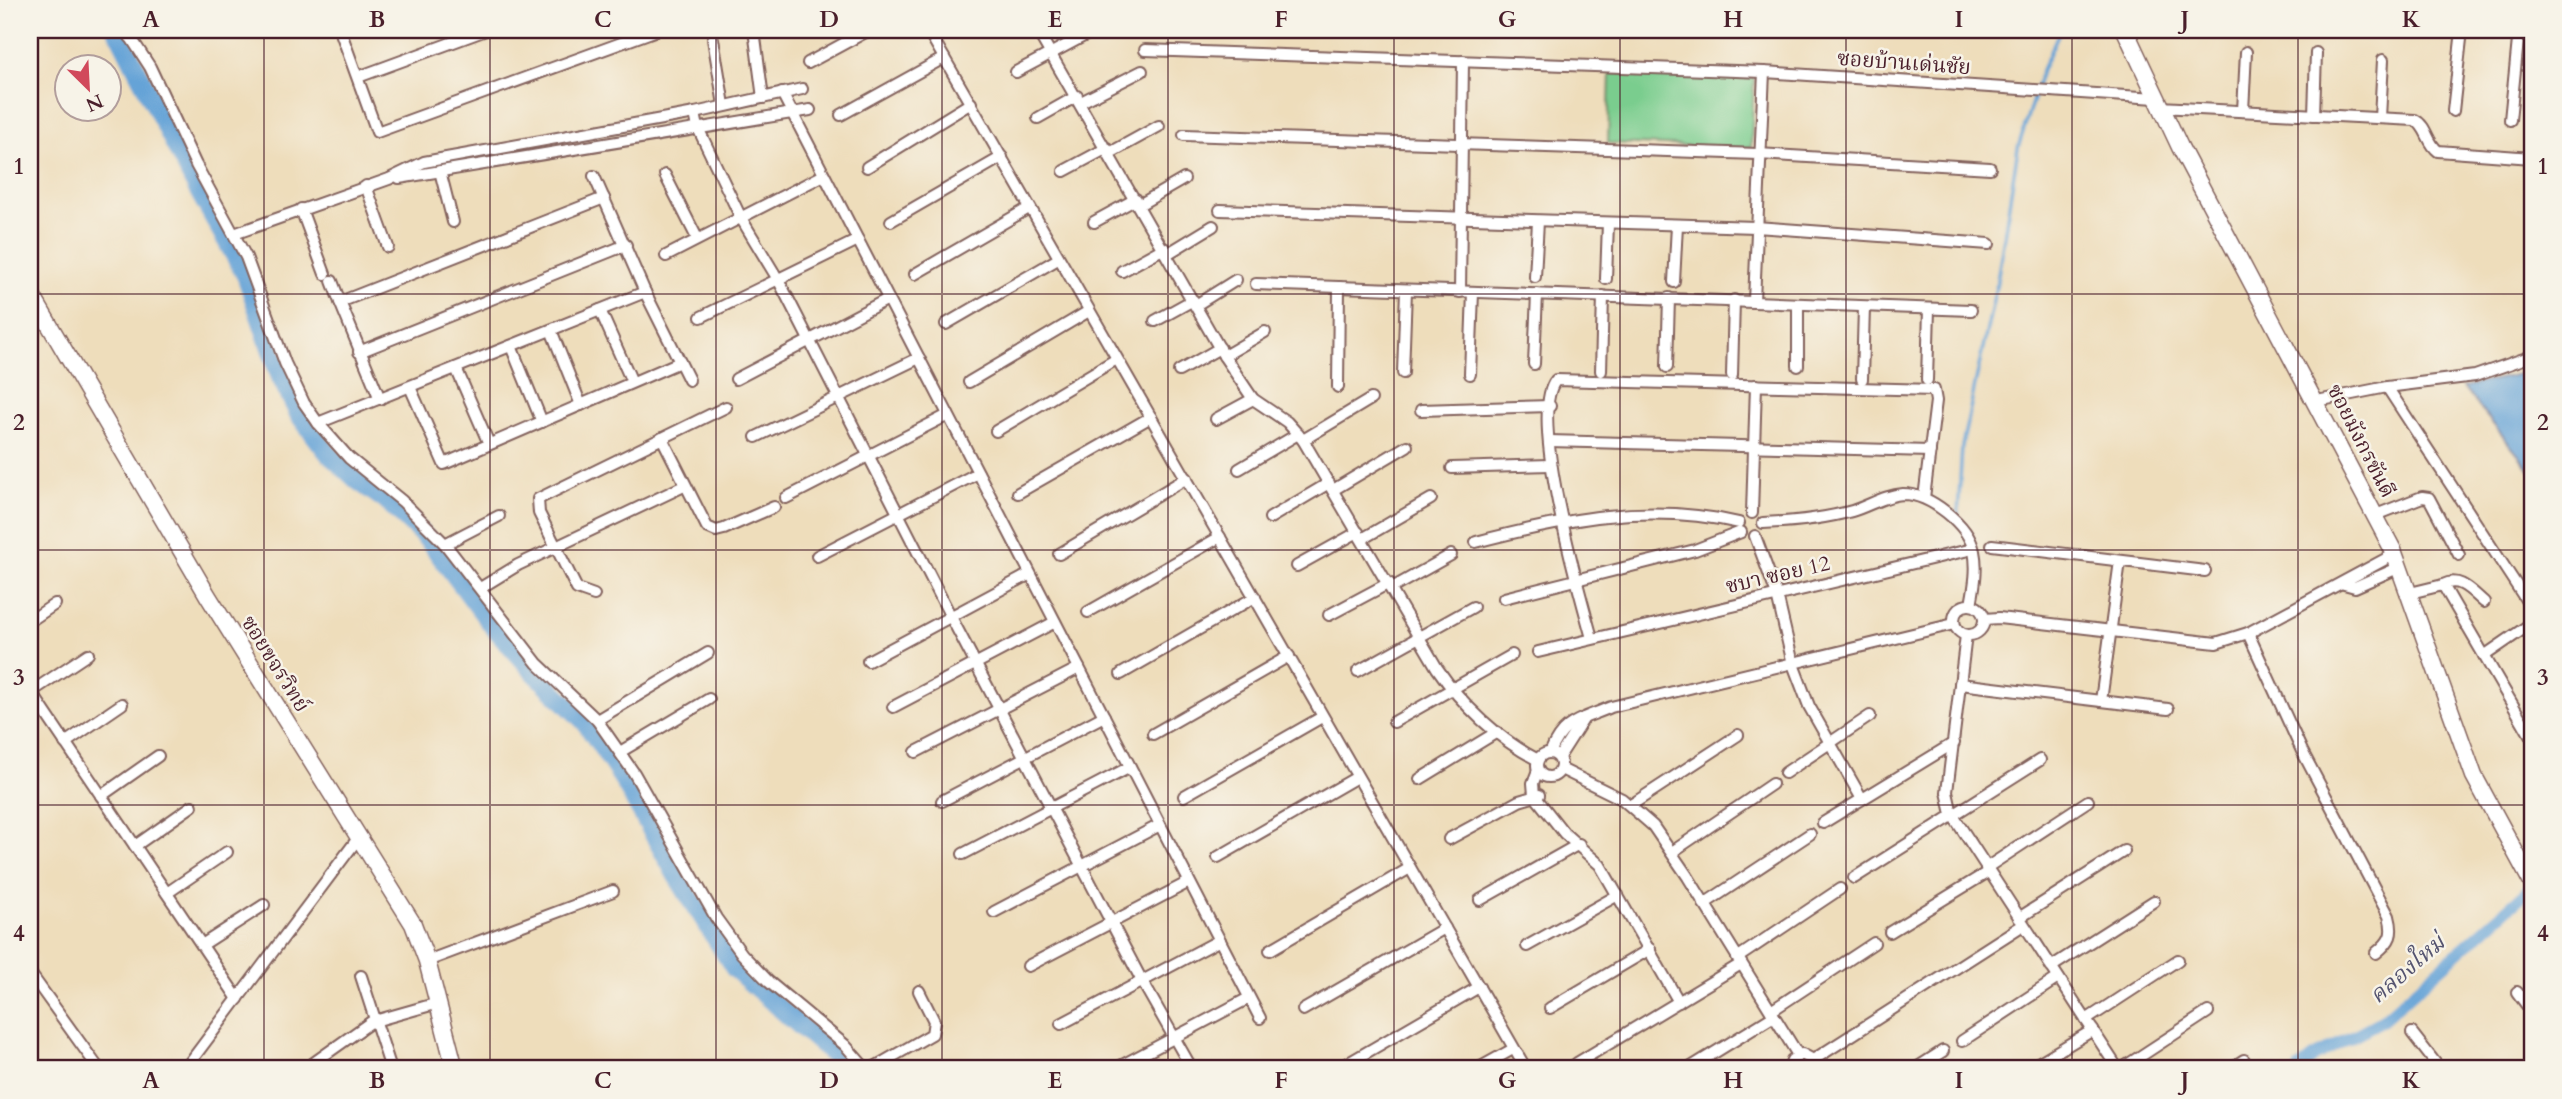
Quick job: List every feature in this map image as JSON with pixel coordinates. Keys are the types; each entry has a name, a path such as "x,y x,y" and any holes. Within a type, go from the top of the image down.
{"street":[{"path":"149,30 128,33 150,66 196,165 260,288 285,363 304,403 318,424 349,458 402,501 445,544 481,587 537,663 597,720 620,752 711,909 742,954 769,982 852,1051 869,1069 932,1034 934,1021 919,991"},
{"path":"340,30 377,132 657,30"},
{"path":"358,77 486,30"},
{"path":"754,30 762,98"},
{"path":"808,63 869,30"},
{"path":"928,30 1115,360 1187,478 1525,1069"},
{"path":"1037,30 1109,150 1222,352 1253,399 1287,422 1300,437 1452,689 1541,769 1556,776 1561,769"},
{"path":"1016,72 1095,30"},
{"name":"ซอยมังกรขันดี","path":"2125,30 2158,102 2317,401 2398,561 2474,776 2530,880"},
{"path":"2453,111 2462,30"},
{"path":"2510,120 2519,30"},
{"path":"713,38 724,105"},
{"name":"ซอยบ้านเด่นชัย","path":"1145,50 1764,72 2049,92 2243,111 2419,121 2432,147 2438,151 2532,158"},
{"path":"2243,111 2246,52"},
{"path":"2314,115 2316,53"},
{"path":"841,115 944,58"},
{"path":"2380,118 2383,60"},
{"path":"1460,292 1463,61"},
{"path":"1038,118 1142,71"},
{"path":"1754,301 1758,154 1764,72"},
{"path":"389,179 424,162 695,113 802,89"},
{"path":"782,93 1260,1018"},
{"path":"867,167 971,103"},
{"path":"234,234 389,179 810,110"},
{"path":"695,113 698,128 741,218 779,281 951,617 1142,981 1192,1069"},
{"path":"1065,171 1159,126"},
{"path":"1184,135 1758,154 1990,168"},
{"path":"891,221 1002,157"},
{"path":"440,171 453,222"},
{"path":"665,175 697,238"},
{"path":"594,176 645,292 689,380"},
{"path":"666,256 824,176"},
{"path":"1094,222 1184,179"},
{"path":"366,186 388,247"},
{"path":"340,302 604,198"},
{"path":"915,274 1029,208"},
{"path":"301,209 380,398"},
{"path":"1220,210 1756,228 1989,244"},
{"path":"1535,277 1538,221"},
{"path":"1606,279 1608,223"},
{"path":"1674,282 1677,225"},
{"path":"1122,271 1213,226"},
{"path":"701,317 858,240"},
{"path":"359,352 626,245"},
{"path":"946,324 1058,259"},
{"path":"1155,321 1236,280"},
{"path":"1256,284 1971,310"},
{"path":"1338,387 1339,287"},
{"path":"1403,373 1406,290"},
{"name":"ซอยขจรวิทย์","path":"30,292 208,596 412,924 427,961 456,1069"},
{"path":"318,424 645,292"},
{"path":"1470,374 1473,292"},
{"path":"1534,364 1537,294"},
{"path":"1601,372 1603,296"},
{"path":"1667,367 1669,298"},
{"path":"736,379 888,299"},
{"path":"1732,375 1734,300"},
{"path":"1798,305 1798,366"},
{"path":"1862,379 1864,307"},
{"path":"1927,380 1930,309"},
{"path":"600,310 632,383"},
{"path":"970,382 1089,311"},
{"path":"551,330 581,405"},
{"path":"1179,371 1265,332"},
{"path":"511,346 542,422"},
{"path":"2317,401 2387,387 2475,376 2532,356"},
{"path":"755,437 919,358"},
{"path":"996,431 1115,360"},
{"path":"410,387 444,464 680,362"},
{"path":"456,368 489,444"},
{"path":"1592,638 1550,465 1552,385 1560,379 1934,390 1936,401 1924,498"},
{"path":"1756,385 1752,513 1763,523 1810,521 1903,494 1924,498 1963,530 1973,549 1975,575 1971,605"},
{"path":"2387,387 2532,609"},
{"path":"1216,419 1253,399"},
{"path":"1239,469 1371,399"},
{"path":"1421,410 1550,406"},
{"path":"594,595 577,589 539,513 538,499 726,407"},
{"path":"786,498 948,415"},
{"path":"1018,494 1151,417"},
{"path":"662,438 698,516 707,527 716,531 774,507"},
{"path":"1549,441 1930,451"},
{"path":"1270,518 1407,446"},
{"path":"1452,468 1550,465"},
{"path":"817,556 978,473"},
{"path":"1059,554 1187,478"},
{"path":"481,587 496,576 684,486"},
{"path":"2376,515 2422,496 2429,498 2459,555"},
{"path":"1297,566 1431,499"},
{"path":"1476,542 1563,520 1623,512 1654,512 1740,528 1755,536 1777,596 1793,664 1809,706 1862,799"},
{"path":"1740,528 1743,515 1752,513"},
{"path":"445,544 499,516"},
{"path":"1755,536 1763,523"},
{"path":"1504,598 1695,550 1740,528"},
{"path":"1088,612 1220,537"},
{"path":"1992,545 2205,571"},
{"name":"ชบา ซอย 12","path":"1538,652 1973,549"},
{"path":"1329,615 1451,555"},
{"path":"2101,701 2120,561"},
{"path":"1984,619 2216,643 2248,633 2344,584 2356,587 2398,561"},
{"path":"868,660 1030,574"},
{"path":"2410,593 2450,581 2459,582 2484,602"},
{"path":"2443,585 2532,738"},
{"path":"1121,674 1255,597"},
{"path":"30,621 55,604"},
{"path":"1966,635 1978,632 1984,619 1982,612 1971,605"},
{"path":"1954,624 1957,610 1971,605"},
{"path":"1358,671 1473,607"},
{"path":"893,708 1055,622"},
{"path":"2484,656 2532,623"},
{"path":"1679,1002 1596,859 1564,833 1539,798 1541,769 1555,755 1565,727 1611,707 1954,624"},
{"path":"1954,624 1966,635"},
{"path":"2248,633 2302,751 2389,916 2393,930 2391,939 2376,953"},
{"path":"1966,635 1947,792 1952,814 1987,870 2119,1069 2208,1012"},
{"path":"597,720 708,653"},
{"path":"88,654 31,691 238,999"},
{"path":"1394,722 1512,655"},
{"path":"1153,734 1289,656"},
{"path":"916,752 1079,668"},
{"path":"1960,684 2168,709"},
{"path":"620,752 709,699"},
{"path":"65,743 122,704"},
{"path":"942,801 1104,716"},
{"path":"1785,773 1870,716"},
{"path":"1184,796 1322,717"},
{"path":"1420,779 1497,732"},
{"path":"1631,805 1738,735"},
{"path":"1823,823 1954,743"},
{"path":"1555,755 1561,769 1631,805 1653,825 1798,1055"},
{"path":"101,796 158,756"},
{"path":"1854,878 2040,760"},
{"path":"963,854 1130,767"},
{"path":"1218,857 1357,777"},
{"path":"1672,852 1772,784"},
{"path":"1449,839 1539,798"},
{"path":"1890,932 2088,801"},
{"path":"135,846 192,806"},
{"path":"994,912 1160,825"},
{"path":"1704,904 1810,834"},
{"path":"185,1069 359,837"},
{"path":"1480,900 1578,844"},
{"path":"1789,1069 1791,1060 1798,1055 1806,1055 1814,1065 2124,851"},
{"path":"167,893 227,852"},
{"path":"1270,950 1410,868"},
{"path":"1028,966 1189,882"},
{"path":"1577,1063 1679,1002 1840,889"},
{"path":"427,961 612,891"},
{"path":"1527,946 1618,895"},
{"path":"2051,967 2154,901"},
{"path":"202,945 264,905"},
{"path":"1303,1010 1445,928"},
{"path":"1061,1024 1220,940"},
{"path":"1688,1069 1874,943"},
{"path":"1550,1007 1650,949"},
{"path":"2086,1020 2178,960"},
{"path":"30,973 99,1069"},
{"path":"361,976 391,1069"},
{"path":"1962,1041 2058,978"},
{"path":"1338,1069 1479,988"},
{"path":"2517,992 2532,1012"},
{"path":"1115,1069 1249,998"},
{"path":"305,1069 356,1031 376,1020 438,1003"},
{"path":"2028,1069 2093,1030"},
{"path":"2412,1033 2441,1069"},
{"path":"1477,1069 1513,1049"},
{"path":"1914,1069 1943,1051"},
{"path":"2230,1069 2244,1060"}],"green space":[{"path":"1610,73 1754,78 1751,148 1608,143"}],"water":[{"path":"2532,371 2532,472 2463,387"}],"waterway":[{"path":"117,30 193,181 246,276 280,376 299,415 328,453 358,481 389,503 429,541 491,624 533,671 585,722 622,778 676,875 734,968 849,1069"},
{"path":"1958,515 1962,446 1996,287 2018,148 2042,70 2060,30"},
{"name":"คลองใหม่","path":"2299,1069 2314,1057 2381,1021 2532,887"}]}
